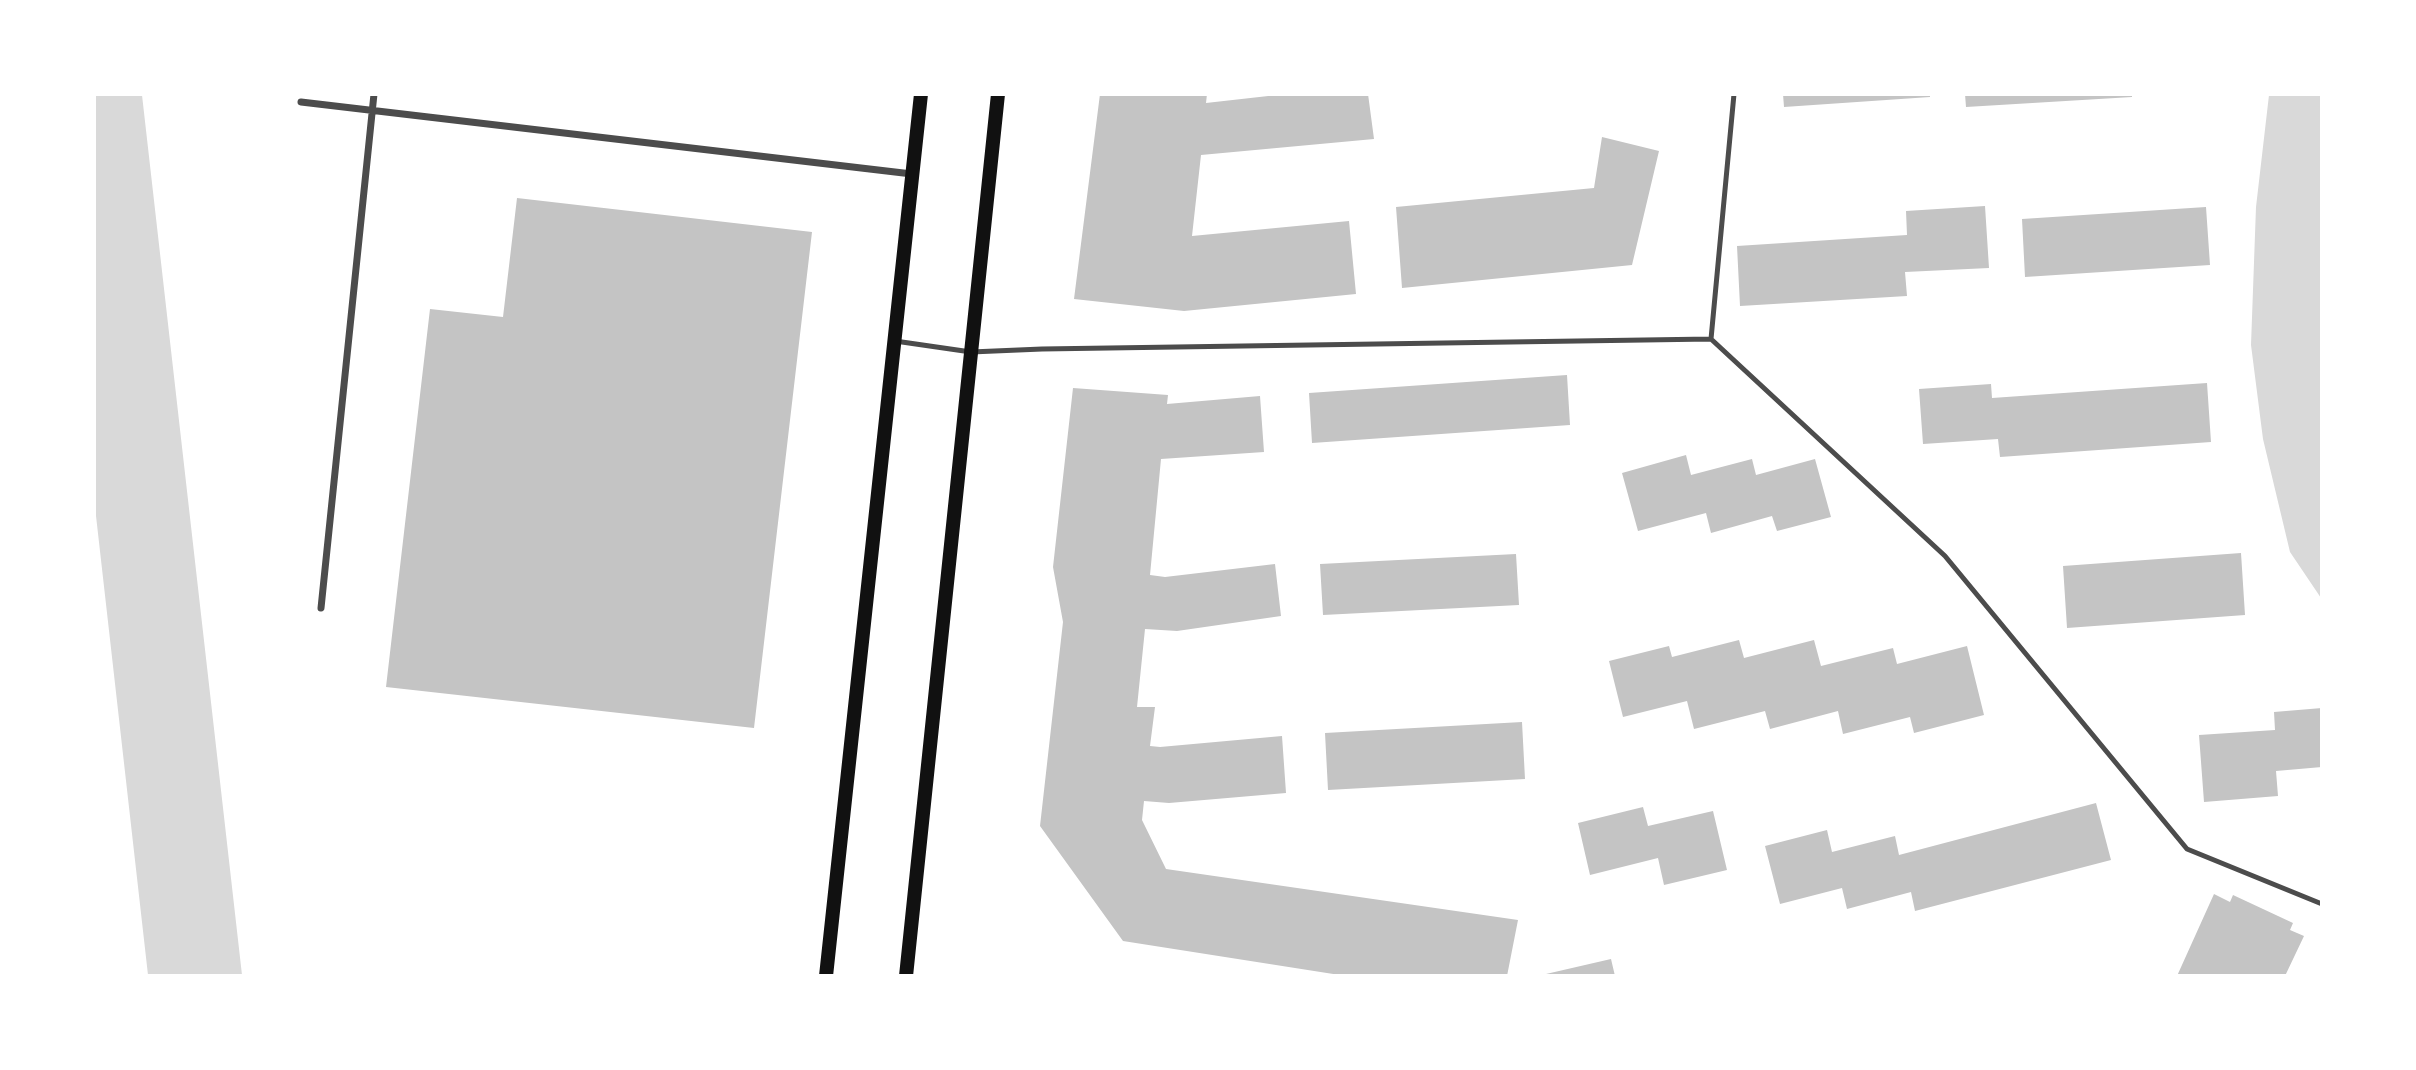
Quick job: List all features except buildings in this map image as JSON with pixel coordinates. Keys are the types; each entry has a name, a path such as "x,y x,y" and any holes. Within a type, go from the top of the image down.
{"main road":[{"path":"826,975 921,94"},
{"path":"906,975 998,94"}],"street":[{"path":"321,608 374,94"},
{"path":"301,102 913,174"}],"lane":[{"path":"1711,339 1734,94"},
{"path":"895,341 971,352 1711,339 1945,556 2187,849 2322,904"}],"shaded area":[{"path":"94,95 142,95 242,975 148,975 95,507"},
{"path":"2269,95 2321,95 2321,598 2290,552 2263,439 2251,345 2256,207"}]}
